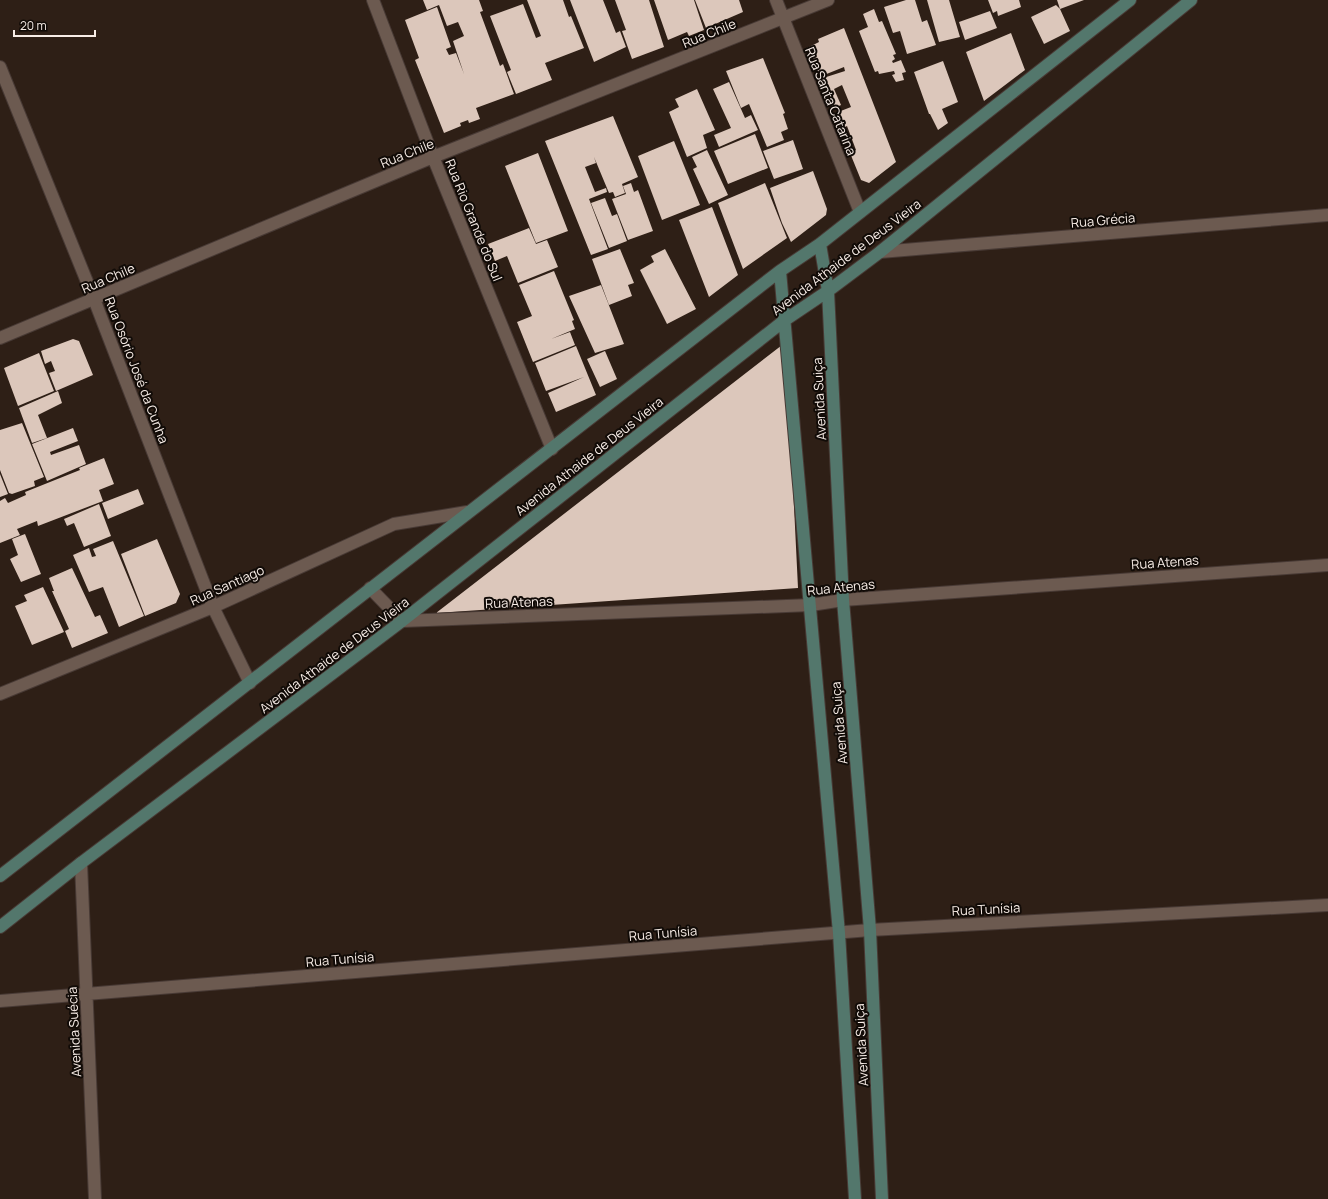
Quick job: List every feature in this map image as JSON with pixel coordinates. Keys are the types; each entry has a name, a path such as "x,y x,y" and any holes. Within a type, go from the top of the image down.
{"street":[{"name":"Rua Rio Grande do Sul","path":"373,0 433,157 552,449"},
{"name":"Rua Santa Catarina","path":"776,0 860,212"},
{"name":"Rua Chile","path":"0,338 433,157 828,0"},
{"name":"Avenida Athaide de Deus Vieira","path":"0,876 250,683 467,512 552,449 780,271 820,244 1130,0"},
{"name":"Avenida Athaide de Deus Vieira","path":"0,928 81,863 402,621 785,320 828,291 880,252 1191,0"},
{"name":"Rua Osório José da Cunha","path":"0,67 94,299 213,608 250,683"},
{"name":"Rua Grécia","path":"880,252 1328,215"},
{"name":"Avenida Suiça","path":"820,244 828,291 843,600 870,930 882,1199"},
{"name":"Avenida Suiça","path":"780,271 811,605 839,933 855,1199"},
{"name":"Rua Santiago","path":"0,694 213,608 394,524 467,512"},
{"name":"Rua Atenas","path":"402,621 811,605 843,600 1328,565"},
{"path":"370,588 402,621"},
{"name":"Avenida Suécia","path":"81,863 95,1199"},
{"name":"Rua Tunísia","path":"0,1001 870,930 1328,905"}],"building":[{"path":"423,0 479,0 483,11 480,12 500,66 503,64 514,94 476,108 480,119 469,123 468,120 460,123 461,126 444,133 415,60 419,58 405,20 437,7 451,47 446,49 449,55 456,53 464,74 453,41 464,36 458,22 447,26 439,5 427,10"},
{"path":"527,0 563,0 569,17 571,16 584,48 545,63 552,80 516,94 507,72 511,70 490,16 523,4 536,38 541,36"},
{"path":"570,0 603,0 616,33 620,31 626,47 594,62"},
{"path":"615,0 649,0 664,47 632,59 622,31 626,30"},
{"path":"654,0 694,0 704,30 689,36 687,32 668,40"},
{"path":"695,0 739,0 743,12 706,28"},
{"path":"906,0 915,0 922,22 927,20 936,45 907,54 900,31 893,33 884,7"},
{"path":"927,0 949,0 960,37 939,42"},
{"path":"988,0 1019,0 1021,7 998,16 997,11 993,13"},
{"path":"1057,0 1084,0 1060,9"},
{"path":"1056,5 1060,9 1070,31 1044,44 1031,17"},
{"path":"874,9 879,22 882,21 896,54 893,55 895,59 892,61 893,63 901,60 906,72 902,73 904,80 896,82 892,75 895,74 894,71 879,74 878,71 875,72 859,31 868,27 863,14"},
{"path":"990,11 997,28 965,40 959,22"},
{"path":"844,28 896,162 869,183 861,180 850,153 856,150 847,126 839,130 833,114 851,107 842,85 834,89 841,105 832,109 820,79 845,71 844,67 819,77 807,48 819,42 818,39"},
{"path":"1011,33 1025,70 984,101 966,52"},
{"path":"763,58 785,113 783,114 788,129 781,132 784,140 767,147 749,104 741,108 726,71"},
{"path":"943,61 958,102 942,109 948,123 938,130 929,114 914,72"},
{"path":"729,82 745,118 751,115 758,130 719,147 714,135 731,128 713,89"},
{"path":"697,89 715,130 703,135 707,148 687,157 669,112 679,107 675,99"},
{"path":"613,116 638,177 622,184 625,193 615,197 613,192 609,193 594,157 596,163 585,167 595,192 606,188 607,192 589,199 608,249 591,255 545,141"},
{"path":"755,134 768,168 728,184 714,151"},
{"path":"793,140 803,169 774,179 763,151"},
{"path":"674,141 700,205 662,220 638,156"},
{"path":"707,150 728,195 709,204 693,169 697,167 692,157"},
{"path":"538,153 568,231 536,243 505,166"},
{"path":"813,171 827,209 826,215 791,242 782,223 770,188"},
{"path":"631,183 634,192 638,190 653,231 628,240 612,199 626,194 623,186"},
{"path":"765,183 787,238 743,269 718,203"},
{"path":"605,198 612,216 617,214 627,241 609,248 591,203"},
{"path":"712,207 738,275 709,297 679,220"},
{"path":"529,228 536,244 547,240 558,267 518,283 507,256 495,261 488,244"},
{"path":"620,249 634,283 628,285 632,296 609,305 592,259"},
{"path":"665,249 696,309 667,324 640,270 654,262 651,256"},
{"path":"554,271 574,320 572,321 575,329 551,339 570,332 575,345 533,362 517,322 532,316 519,285"},
{"path":"601,285 624,344 595,353 569,296"},
{"path":"73,339 79,341 93,375 56,391 49,373 55,371 51,361 45,364 41,351"},
{"path":"786,342 798,588 436,613"},
{"path":"576,346 596,395 556,412 548,393 584,377 546,391 535,363"},
{"path":"605,351 617,379 600,387 587,359"},
{"path":"39,353 54,391 18,406 4,368"},
{"path":"58,391 62,403 38,415 47,438 32,443 19,408"},
{"path":"22,423 44,477 34,481 35,486 12,494 9,493 0,470 0,430"},
{"path":"73,428 78,441 50,452 51,455 79,445 86,464 47,481 32,444"},
{"path":"104,458 114,484 99,490 103,501 38,526 37,521 17,529 20,535 0,543 0,501 5,498 8,503 26,495 25,492 80,470 79,468"},
{"path":"0,474 8,494 0,497"},
{"path":"138,489 144,504 108,519 102,503"},
{"path":"99,504 111,536 84,547 74,523 67,526 64,519"},
{"path":"25,534 41,574 21,582 10,559 18,555 12,539"},
{"path":"157,539 180,594 176,603 145,616 121,554"},
{"path":"113,541 144,616 119,627 103,587 89,592 73,555 89,548 92,557 96,556 93,549"},
{"path":"72,568 95,617 100,615 108,633 72,648 65,631 69,629 52,591 54,591 49,578"},
{"path":"43,587 64,632 32,645 15,606 27,601 24,595"}]}
